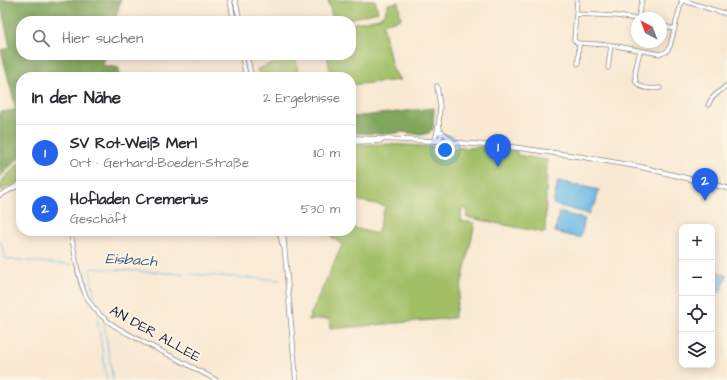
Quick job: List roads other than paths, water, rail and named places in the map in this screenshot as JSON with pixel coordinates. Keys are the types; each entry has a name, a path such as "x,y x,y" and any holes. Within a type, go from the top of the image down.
{"main road":[{"path":"230,0 233,16"},
{"path":"235,0 239,16"},
{"path":"243,60 245,72"},
{"path":"248,60 250,72"},
{"path":"356,138 454,142 512,147 597,159 727,188"},
{"path":"356,142 374,142 384,140"},
{"path":"0,195 16,187"},
{"path":"280,236 283,248"},
{"path":"283,236 296,380"}],"street":[{"path":"577,0 574,40 579,43 611,45 660,54 666,52 670,46 682,0 727,14"},
{"path":"637,0 642,1 639,12"},
{"path":"576,14 631,18"},
{"path":"667,27 674,29"},
{"path":"578,64 579,43"},
{"path":"608,68 611,45"},
{"path":"640,50 635,76 636,83 650,89 660,88"},
{"path":"708,105 712,98 727,85"},
{"path":"435,141 439,121 440,101 437,86"},
{"path":"435,141 440,138 441,131 439,121"},
{"path":"441,131 454,142"},
{"name":"AN DER ALLEE","path":"71,236 81,284 86,296 96,312 115,327 216,380"}],"water":[{"path":"558,181 599,190 595,205 592,207 589,214 553,204"},
{"path":"559,212 585,219 580,238 555,232"},
{"path":"715,270 727,276 720,293 715,291"}],"waterway":[{"path":"0,240 6,259 73,265"},
{"name":"Eisbach","path":"96,306 91,268 183,274"},
{"name":"Eisbach","path":"189,274 280,280"},
{"name":"Eisbach","path":"97,318 107,380"},
{"path":"104,324 113,380"}],"place":[{"name":"SV Rot-Weiß Merl","path":"498,167"},
{"name":"Hofladen Cremerius","path":"705,201"}]}
